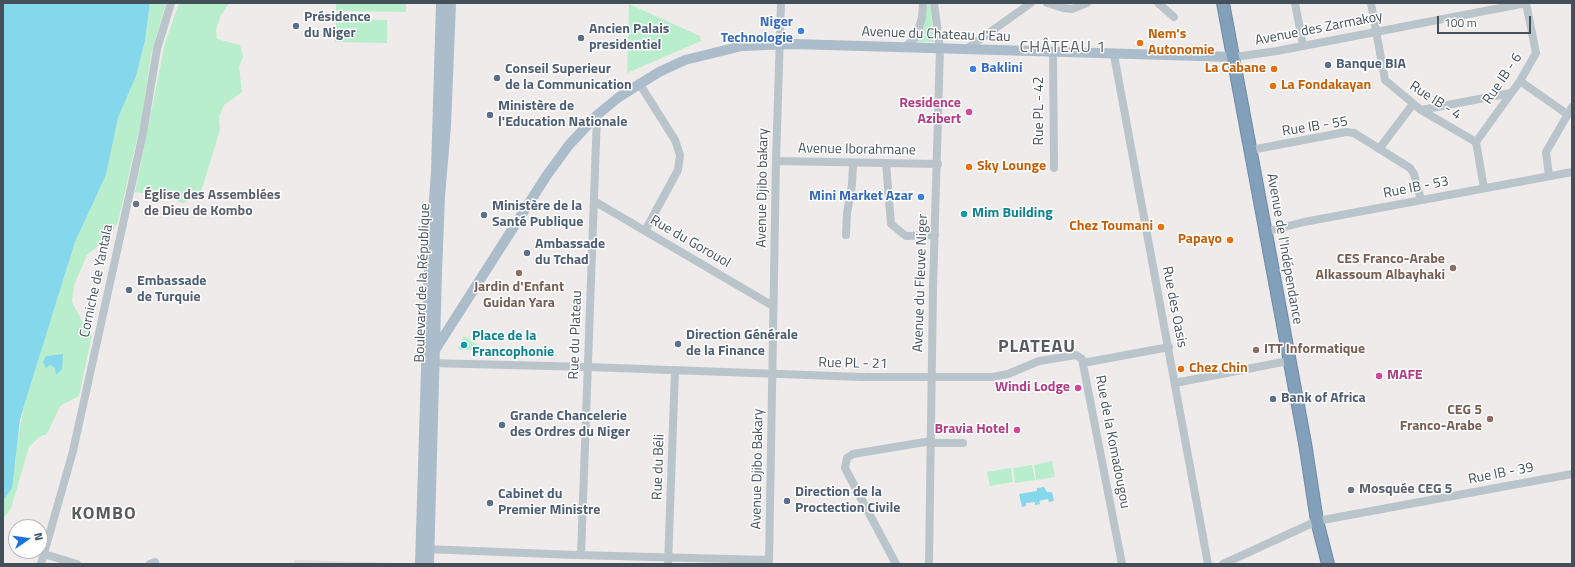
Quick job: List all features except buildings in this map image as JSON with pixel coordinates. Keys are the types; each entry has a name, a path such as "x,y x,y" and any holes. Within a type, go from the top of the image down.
{"highway":[{"name":"Avenue de l'Indépendance","path":"1223,3 1312,485 1317,521 1328,564"}],"main road":[{"name":"Boulevard de la République","path":"429,564 425,549 423,414 431,358 436,196 442,126 443,85 441,3"},
{"name":"Boulevard de la République","path":"443,85 451,3"},
{"name":"Avenue du Chateau d'Eau","path":"431,358 547,175 569,145 597,115 639,83 685,60 742,46 781,45 940,48 1114,55 1234,57"},
{"name":"Boulevard de la République","path":"420,564 425,549"}],"street":[{"name":"Corniche de Yantala","path":"48,540 73,451 143,133 157,49 171,3"},
{"name":"Avenue Djibo bakary","path":"773,374 776,162 781,45 781,3"},
{"path":"904,48 914,39 917,33 922,18 923,3"},
{"name":"Avenue du Fleuve Niger","path":"929,564 940,48 934,3"},
{"path":"965,50 1031,3"},
{"path":"1047,3 1072,9 1087,3"},
{"path":"1158,3 1174,17"},
{"path":"1295,3 1303,45"},
{"name":"Rue IB - 4","path":"1371,3 1385,80 1421,110 1476,142"},
{"name":"Avenue des Zarmakoy","path":"1234,57 1526,3"},
{"name":"Rue IB - 6","path":"1476,142 1520,81 1536,53 1526,3"},
{"name":"Rue PL - 42","path":"1053,53 1054,168"},
{"name":"Rue des Oasis","path":"1114,55 1208,564"},
{"path":"1520,81 1569,111 1546,152 1549,176"},
{"path":"639,83 675,140 680,155 678,170 645,231"},
{"path":"1421,110 1511,93"},
{"path":"1379,149 1413,104"},
{"name":"Rue du Plateau","path":"580,564 578,555 588,367 597,115"},
{"name":"Rue IB - 55","path":"1251,150 1350,132 1379,149 1412,172 1420,200"},
{"path":"1476,142 1484,188"},
{"name":"Avenue Iborahmane","path":"776,162 938,164"},
{"path":"846,235 847,213 854,163"},
{"path":"886,163 891,224 906,236 935,235"},
{"name":"Rue IB - 53","path":"1265,232 1304,222 1572,172"},
{"name":"Rue du Gorouol","path":"594,202 773,306"},
{"name":"Rue de la Komadougou","path":"1122,564 1083,363 1169,347"},
{"name":"Rue PL - 21","path":"431,358 588,367 932,378 998,377 1039,361 1070,356 1080,357 1083,363"},
{"path":"1175,382 1288,361"},
{"name":"Rue du Béli","path":"668,561 675,370"},
{"name":"Avenue Djibo Bakary","path":"769,562 773,374"},
{"path":"896,564 845,468 847,458 853,454 931,442 963,443"},
{"name":"Rue IB - 39","path":"1223,564 1317,521 1572,474"},
{"path":"425,549 578,555 668,561 769,562"},
{"path":"48,555 77,564"}],"shaded area":[{"path":"294,560 397,563 397,564 294,564"}],"green space":[{"path":"150,3 166,3 151,55 141,122 118,222 109,237 87,255 74,285 72,302 87,331 92,335 79,396 60,406 47,434 39,437 29,447 11,508 3,519 3,501 15,465 24,406 75,242 106,175 118,118 136,76 145,41"},
{"path":"179,3 229,3 220,17 216,30 217,39 240,45 243,57 239,67 242,92 224,105 219,117 220,130 199,198 182,203 168,197 135,192 165,43"},
{"path":"336,3 406,3 406,12 336,11"},
{"path":"926,3 930,3 934,42 916,42"},
{"path":"629,4 700,36 701,41 627,73"},
{"path":"336,19 387,20 387,43 335,42"},
{"path":"463,337 466,337 485,350 460,350 458,348"},
{"path":"1052,461 1055,477 1036,480 1034,465"},
{"path":"1032,465 1035,480 1015,483 1013,468"},
{"path":"1011,468 1013,482 990,486 987,472"}],"water":[{"path":"3,3 150,3 145,41 136,76 118,118 106,175 75,242 20,420 12,488 3,501"},
{"path":"63,354 62,369 56,375 55,368 50,365 46,368 43,362 46,356"},
{"path":"1044,487 1047,492 1052,492 1054,501 1049,502 1048,499 1039,501 1040,504 1035,505 1035,502 1026,503 1026,506 1022,507 1019,494 1037,491 1037,488"}],"place":[{"name":"Présidence du Niger","path":"296,26"},
{"name":"Niger Technologie","path":"801,31"},
{"name":"Ancien Palais presidentiel","path":"581,38"},
{"name":"Nem's Autonomie","path":"1140,43"},
{"name":"Banque BIA","path":"1328,65"},
{"name":"Baklini","path":"973,69"},
{"name":"La Cabane","path":"1274,69"},
{"name":"Conseil Superieur de la Communication","path":"497,78"},
{"name":"La Fondakayan","path":"1273,86"},
{"name":"Residence Azibert","path":"969,112"},
{"name":"Ministère de l'Education Nationale","path":"490,115"},
{"name":"Sky Lounge","path":"969,167"},
{"name":"Mini Market Azar","path":"921,197"},
{"name":"Église des Assemblées de Dieu de Kombo","path":"136,204"},
{"name":"Mim Building","path":"964,214"},
{"name":"Ministère de la Santé Publique","path":"484,215"},
{"name":"Chez Toumani","path":"1161,227"},
{"name":"Papayo","path":"1230,240"},
{"name":"Ambassade du Tchad","path":"527,253"},
{"name":"CES Franco-Arabe Alkassoum Albayhaki","path":"1453,268"},
{"name":"Jardin d'Enfant Guidan Yara","path":"519,273"},
{"name":"Embassade de Turquie","path":"129,290"},
{"name":"Direction Générale de la Finance","path":"678,344"},
{"name":"Place de la Francophonie","path":"464,345"},
{"name":"ITT Informatique","path":"1256,350"},
{"name":"Chez Chin","path":"1181,369"},
{"name":"MAFE","path":"1379,376"},
{"name":"Windi Lodge","path":"1078,388"},
{"name":"Bank of Africa","path":"1273,399"},
{"name":"CEG 5 Franco-Arabe","path":"1490,419"},
{"name":"Grande Chancelerie des Ordres du Niger","path":"502,425"},
{"name":"Bravia Hotel","path":"1017,430"},
{"name":"Mosquée CEG 5","path":"1351,490"},
{"name":"Direction de la Proctection Civile","path":"787,501"},
{"name":"Cabinet du Premier Ministre","path":"490,503"}],"district":[{"name":"CHÂTEAU 1","path":"1063,48"},
{"name":"PLATEAU","path":"1037,348"},
{"name":"KOMBO","path":"104,515"}]}
